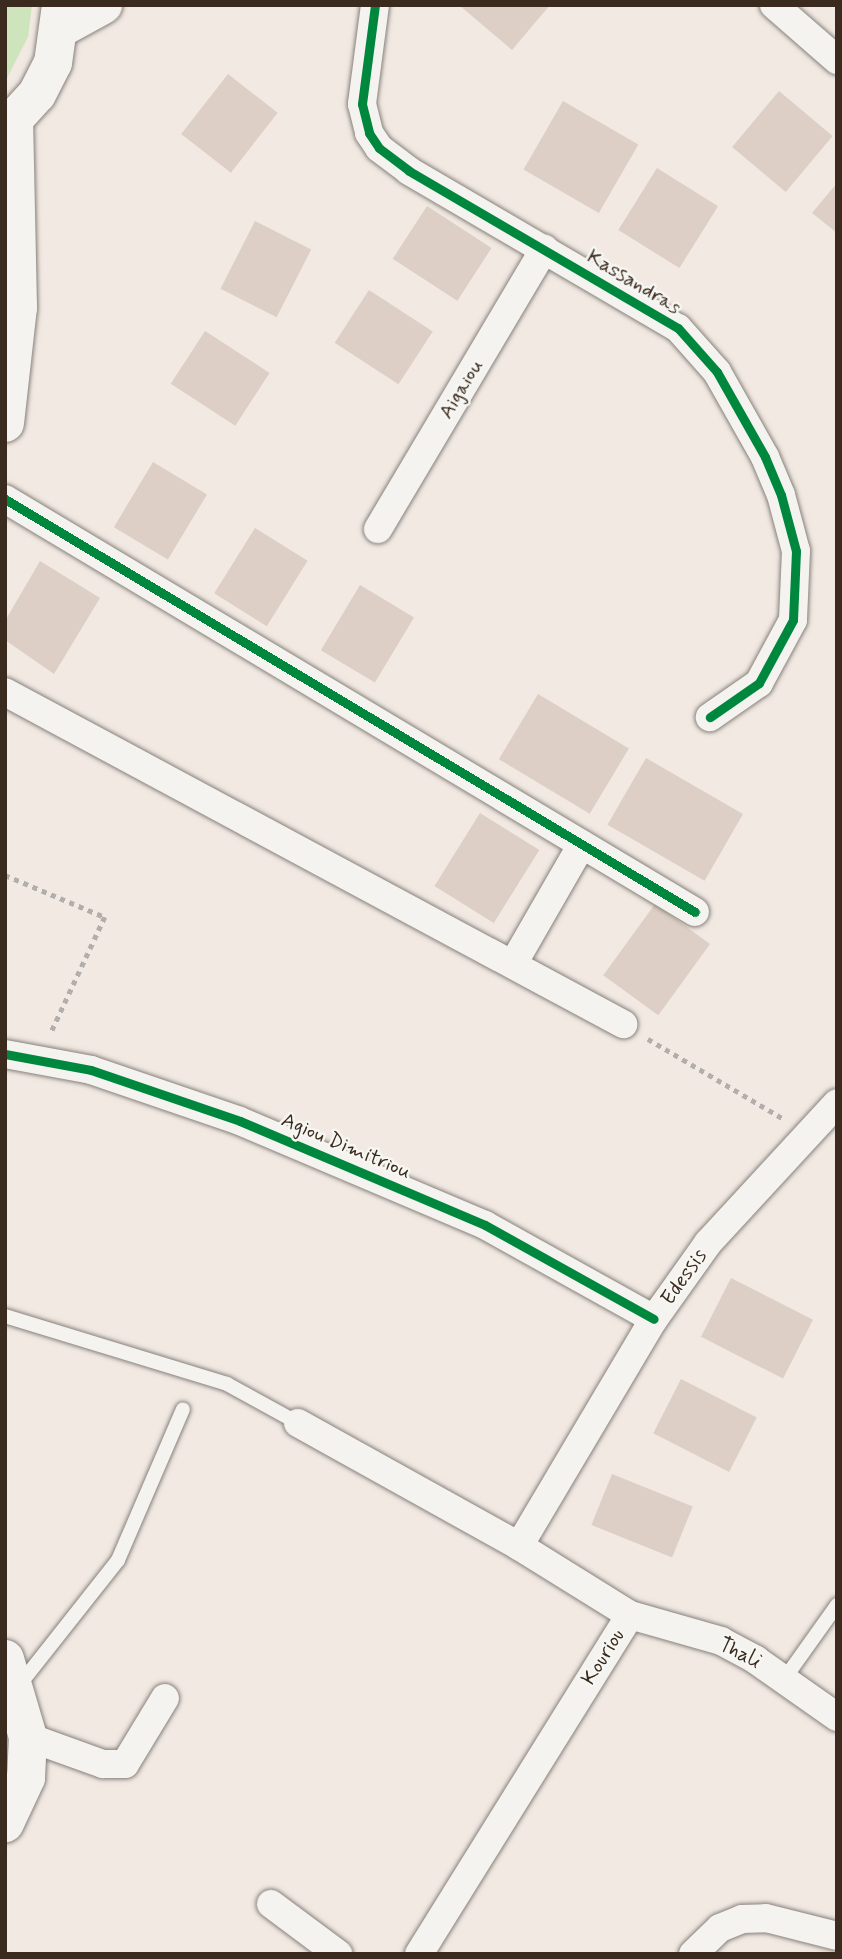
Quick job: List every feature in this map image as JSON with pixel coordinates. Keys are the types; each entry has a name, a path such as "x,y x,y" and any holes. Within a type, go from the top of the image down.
{"main road":[{"path":"5,423 18,308 10,125 37,94 53,62 61,16 103,5"},
{"path":"5,271 18,308"},
{"path":"5,1824 26,1778 28,1737 11,1674"}],"street":[{"name":"Kassandras","path":"375,5 362,104 369,133 379,148 410,171 651,309 700,350 734,400 781,495 796,551 793,620 759,683 710,717"},
{"path":"774,5 837,60"},
{"name":"Aigaiou","path":"378,529 544,249"},
{"path":"5,499 695,912"},
{"path":"5,692 623,1024"},
{"path":"513,964 582,844"},
{"name":"Agiou Dimitriou","path":"5,1054 142,1086 349,1166 485,1225 654,1319"},
{"name":"Edessis","path":"519,1546 654,1319 708,1243 837,1103"},
{"name":"Kouriou","path":"298,1423 519,1546 630,1615 419,1954"},
{"name":"Thali","path":"630,1615 721,1641 785,1678 837,1717"},
{"path":"28,1737 103,1764 125,1764 165,1698"},
{"path":"271,1904 338,1954"},
{"path":"693,1954 720,1928 742,1919 766,1918 837,1936"}],"lane":[{"path":"5,1317 228,1384 298,1423"},
{"path":"11,1674 118,1560 183,1409"},
{"path":"785,1678 837,1605"}],"path":[{"path":"5,875 105,918 39,1060"},
{"path":"623,1024 809,1133"}],"green space":[{"path":"5,5 32,5 28,37 5,82"}],"building":[{"path":"459,5 550,5 512,50"},
{"path":"228,74 278,113 231,173 181,134"},
{"path":"779,91 833,136 786,192 732,147"},
{"path":"563,101 638,144 599,213 524,169"},
{"path":"657,168 718,206 679,268 618,230"},
{"path":"837,183 837,233 812,213"},
{"path":"427,206 492,248 457,301 393,259"},
{"path":"255,221 311,250 277,317 220,289"},
{"path":"369,290 433,331 398,384 335,343"},
{"path":"205,331 270,373 235,426 171,384"},
{"path":"153,462 207,494 168,560 114,527"},
{"path":"255,528 308,561 267,626 214,593"},
{"path":"40,561 100,598 54,674 5,640 5,621"},
{"path":"360,585 414,617 375,683 321,650"},
{"path":"538,694 629,749 590,814 499,759"},
{"path":"646,758 743,814 704,881 608,825"},
{"path":"480,813 539,850 494,923 434,886"},
{"path":"655,904 710,944 658,1015 603,975"},
{"path":"731,1278 813,1320 783,1379 701,1337"},
{"path":"681,1379 757,1418 729,1472 653,1433"},
{"path":"612,1474 693,1507 672,1558 591,1525"}],"cycle path":[{"path":"375,5 362,104 369,133 379,148 409,171 678,328 717,372 765,457 781,495 796,551 793,620 759,683 710,717"},
{"path":"5,499 695,912"},
{"path":"5,1054 91,1070 240,1121 485,1225 654,1319"}]}
